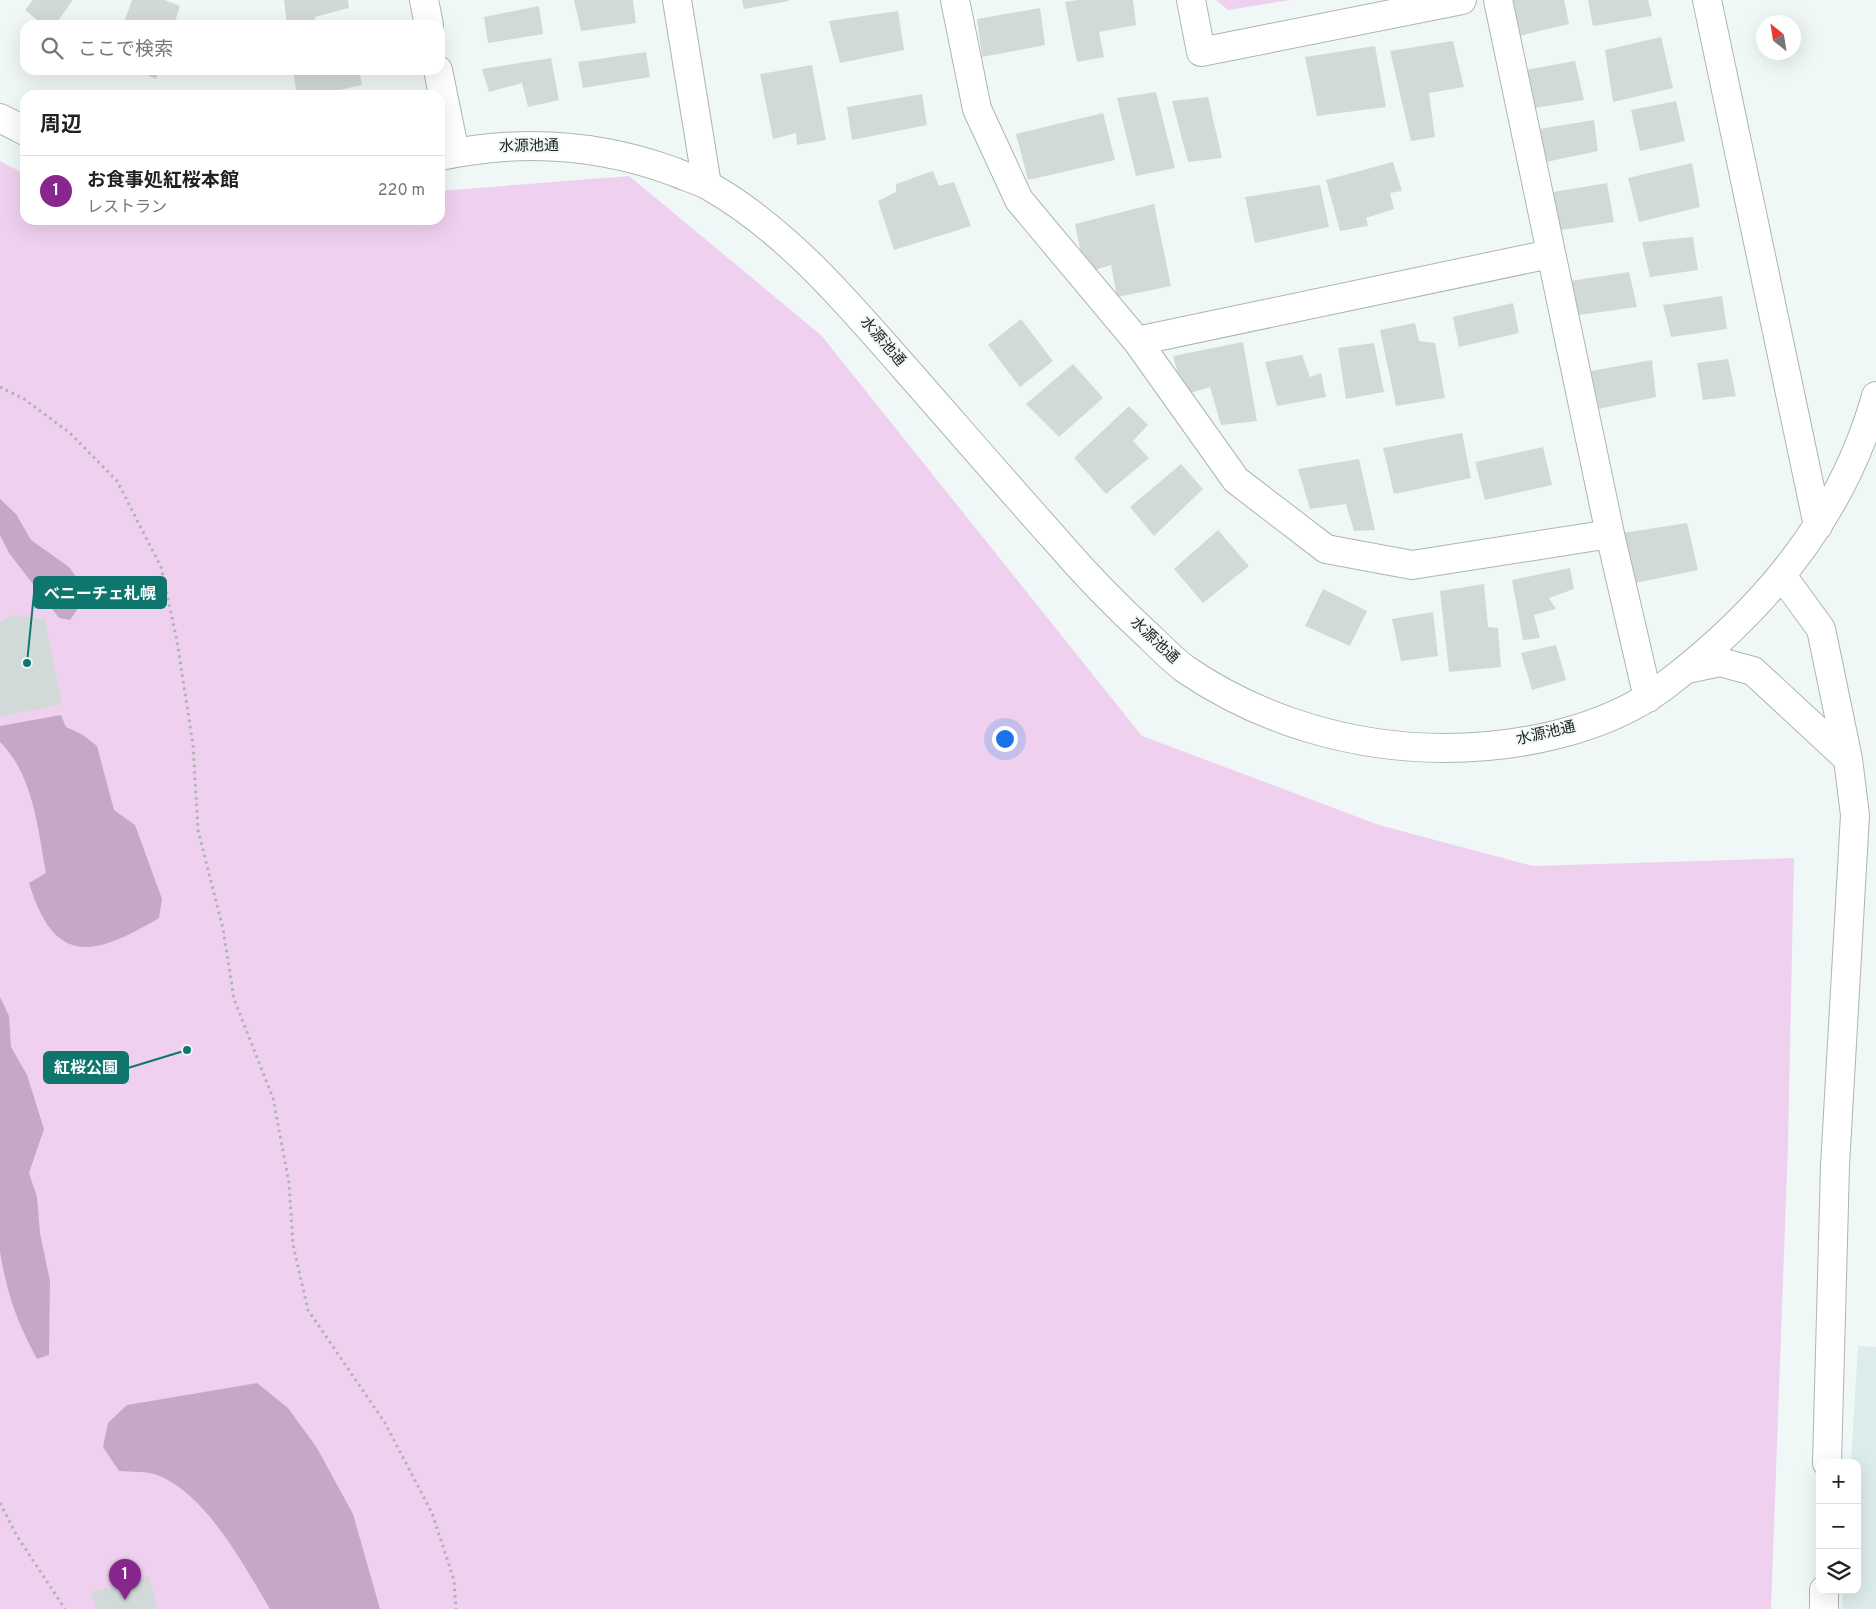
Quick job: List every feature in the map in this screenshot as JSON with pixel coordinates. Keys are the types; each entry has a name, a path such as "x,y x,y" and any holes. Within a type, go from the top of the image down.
{"street":[{"path":"424,0 429,20"},
{"path":"677,0 707,185"},
{"path":"955,0 977,109 1019,200 1138,341 1236,480 1326,549 1412,566 1610,534"},
{"path":"1191,0 1201,52 1462,0"},
{"path":"1498,0 1610,534 1648,698"},
{"path":"1707,0 1818,526"},
{"path":"439,75 440,90"},
{"path":"0,118 20,128"},
{"path":"445,129 448,154"},
{"name":"水源池通","path":"448,154 522,144 574,147 641,160 707,185 780,236 848,304 1081,569 1123,612 1182,667 1232,698 1289,722 1356,740 1409,748 1464,748 1526,741 1607,719 1648,698 1686,670 1745,617 1783,577 1818,526 1865,435 1876,396"},
{"path":"1138,341 1550,254"},
{"path":"1783,577 1821,629 1848,759 1855,816 1834,1166 1828,1459"},
{"path":"1686,670 1720,662 1753,671 1848,759"},
{"path":"1824,1594 1824,1609"}],"path":[{"path":"0,386 24,399 70,433 117,481 161,567 177,641 193,745 198,830 223,929 234,999 273,1098 289,1183 292,1245 308,1310 385,1423 432,1513 454,1580 456,1609"},
{"path":"0,1503 17,1536 65,1609"}],"shaded area":[{"path":"1216,0 1290,0 1228,10"},
{"path":"0,161 20,171 20,225 445,225 445,191 629,176 821,335 1142,736 1379,825 1533,866 1794,858 1788,1144 1771,1609 0,1609"},
{"path":"0,499 16,514 31,540 69,567 82,585 77,610 70,620 59,618 9,553 0,535"},
{"path":"61,715 66,727 83,735 97,746 114,810 135,825 162,899 159,918 115,941 96,946 79,947 64,941 51,930 39,910 29,883 46,873 37,821 27,786 20,770 0,742 0,726"},
{"path":"0,997 9,1016 11,1047 27,1075 44,1129 29,1173 37,1197 40,1233 50,1281 49,1355 37,1359 23,1332 14,1307 6,1282 0,1252"},
{"path":"1858,1346 1876,1347 1876,1609 1842,1609 1843,1594 1861,1594 1861,1459 1851,1459"},
{"path":"257,1383 288,1408 317,1448 353,1514 380,1609 270,1609 236,1552 192,1497 175,1484 157,1475 144,1472 119,1471 103,1447 108,1423 127,1405"}],"building":[{"path":"33,0 73,0 59,20 37,20 25,10"},
{"path":"132,0 165,0 180,6 176,20 125,20"},
{"path":"284,0 348,0 349,8 315,17 315,20 286,20"},
{"path":"574,0 633,0 636,23 581,31"},
{"path":"742,0 789,0 789,1 744,9"},
{"path":"1078,0 1133,0 1136,25 1099,32 1104,57 1077,62 1065,2"},
{"path":"1509,0 1564,0 1569,24 1511,38"},
{"path":"1588,0 1648,0 1652,16 1593,26"},
{"path":"539,6 543,34 488,43 484,17"},
{"path":"1040,8 1045,45 982,57 977,19"},
{"path":"898,11 904,50 840,63 829,21"},
{"path":"1661,37 1673,88 1613,102 1605,50"},
{"path":"1453,41 1464,87 1429,93 1435,137 1411,141 1390,51"},
{"path":"1375,46 1386,107 1317,116 1305,57"},
{"path":"646,52 650,77 583,88 578,62"},
{"path":"551,58 559,100 528,107 522,83 489,92 482,69"},
{"path":"1575,61 1584,100 1529,109 1520,71"},
{"path":"812,65 826,140 797,145 796,133 773,139 760,74"},
{"path":"147,75 157,75 156,79"},
{"path":"294,75 360,75 362,85 339,90 296,90"},
{"path":"1156,92 1175,168 1136,176 1117,98"},
{"path":"922,94 927,125 852,140 847,107"},
{"path":"1208,97 1222,158 1188,162 1172,101"},
{"path":"1676,101 1685,141 1640,151 1631,110"},
{"path":"1103,113 1115,160 1028,180 1016,134"},
{"path":"1594,120 1598,151 1532,165 1527,131"},
{"path":"1393,162 1402,191 1390,193 1394,209 1366,218 1368,226 1340,231 1326,180"},
{"path":"1692,163 1700,207 1639,222 1628,178"},
{"path":"933,171 939,186 954,182 971,226 894,250 878,201 896,192 896,184"},
{"path":"1607,183 1614,222 1548,232 1542,194"},
{"path":"1320,185 1329,227 1255,243 1245,197"},
{"path":"1154,204 1171,286 1117,297 1111,265 1085,273 1075,224"},
{"path":"1693,237 1698,270 1650,277 1642,242"},
{"path":"1629,272 1637,307 1564,317 1557,283"},
{"path":"1722,296 1727,329 1671,337 1663,305"},
{"path":"1513,303 1519,333 1459,347 1453,317"},
{"path":"1021,319 1053,361 1020,387 988,345"},
{"path":"1415,323 1419,341 1435,343 1445,398 1396,406 1380,330"},
{"path":"1243,342 1257,421 1221,425 1210,387 1184,395 1173,356"},
{"path":"1374,343 1384,392 1346,399 1338,348"},
{"path":"1302,355 1310,377 1321,373 1326,397 1277,406 1265,362"},
{"path":"1728,359 1736,396 1703,400 1697,363"},
{"path":"1652,360 1656,397 1598,409 1591,371"},
{"path":"1073,364 1103,398 1059,437 1026,404"},
{"path":"1129,406 1148,425 1133,441 1149,458 1106,494 1074,458"},
{"path":"1462,433 1471,478 1394,494 1383,448"},
{"path":"1543,447 1552,485 1485,500 1475,462"},
{"path":"1359,459 1375,530 1354,531 1346,504 1310,509 1298,469"},
{"path":"1181,464 1203,489 1154,536 1130,507"},
{"path":"1687,523 1698,570 1635,583 1623,533"},
{"path":"1218,530 1249,566 1203,603 1174,569"},
{"path":"1570,568 1574,589 1549,598 1556,609 1534,615 1540,638 1523,640 1512,580"},
{"path":"1484,584 1488,627 1498,628 1501,667 1449,672 1440,591"},
{"path":"1323,589 1367,611 1350,646 1305,626"},
{"path":"1433,612 1438,656 1401,661 1392,619"},
{"path":"13,615 45,619 62,704 0,717 0,622"},
{"path":"1556,645 1566,680 1532,690 1521,653"},
{"path":"149,1576 158,1609 96,1609 91,1592"}],"place":[{"name":"べニーチェ札幌","path":"27,663"},
{"name":"紅桜公園","path":"187,1050"},
{"name":"お食事処紅桜本館","path":"125,1600"}]}
